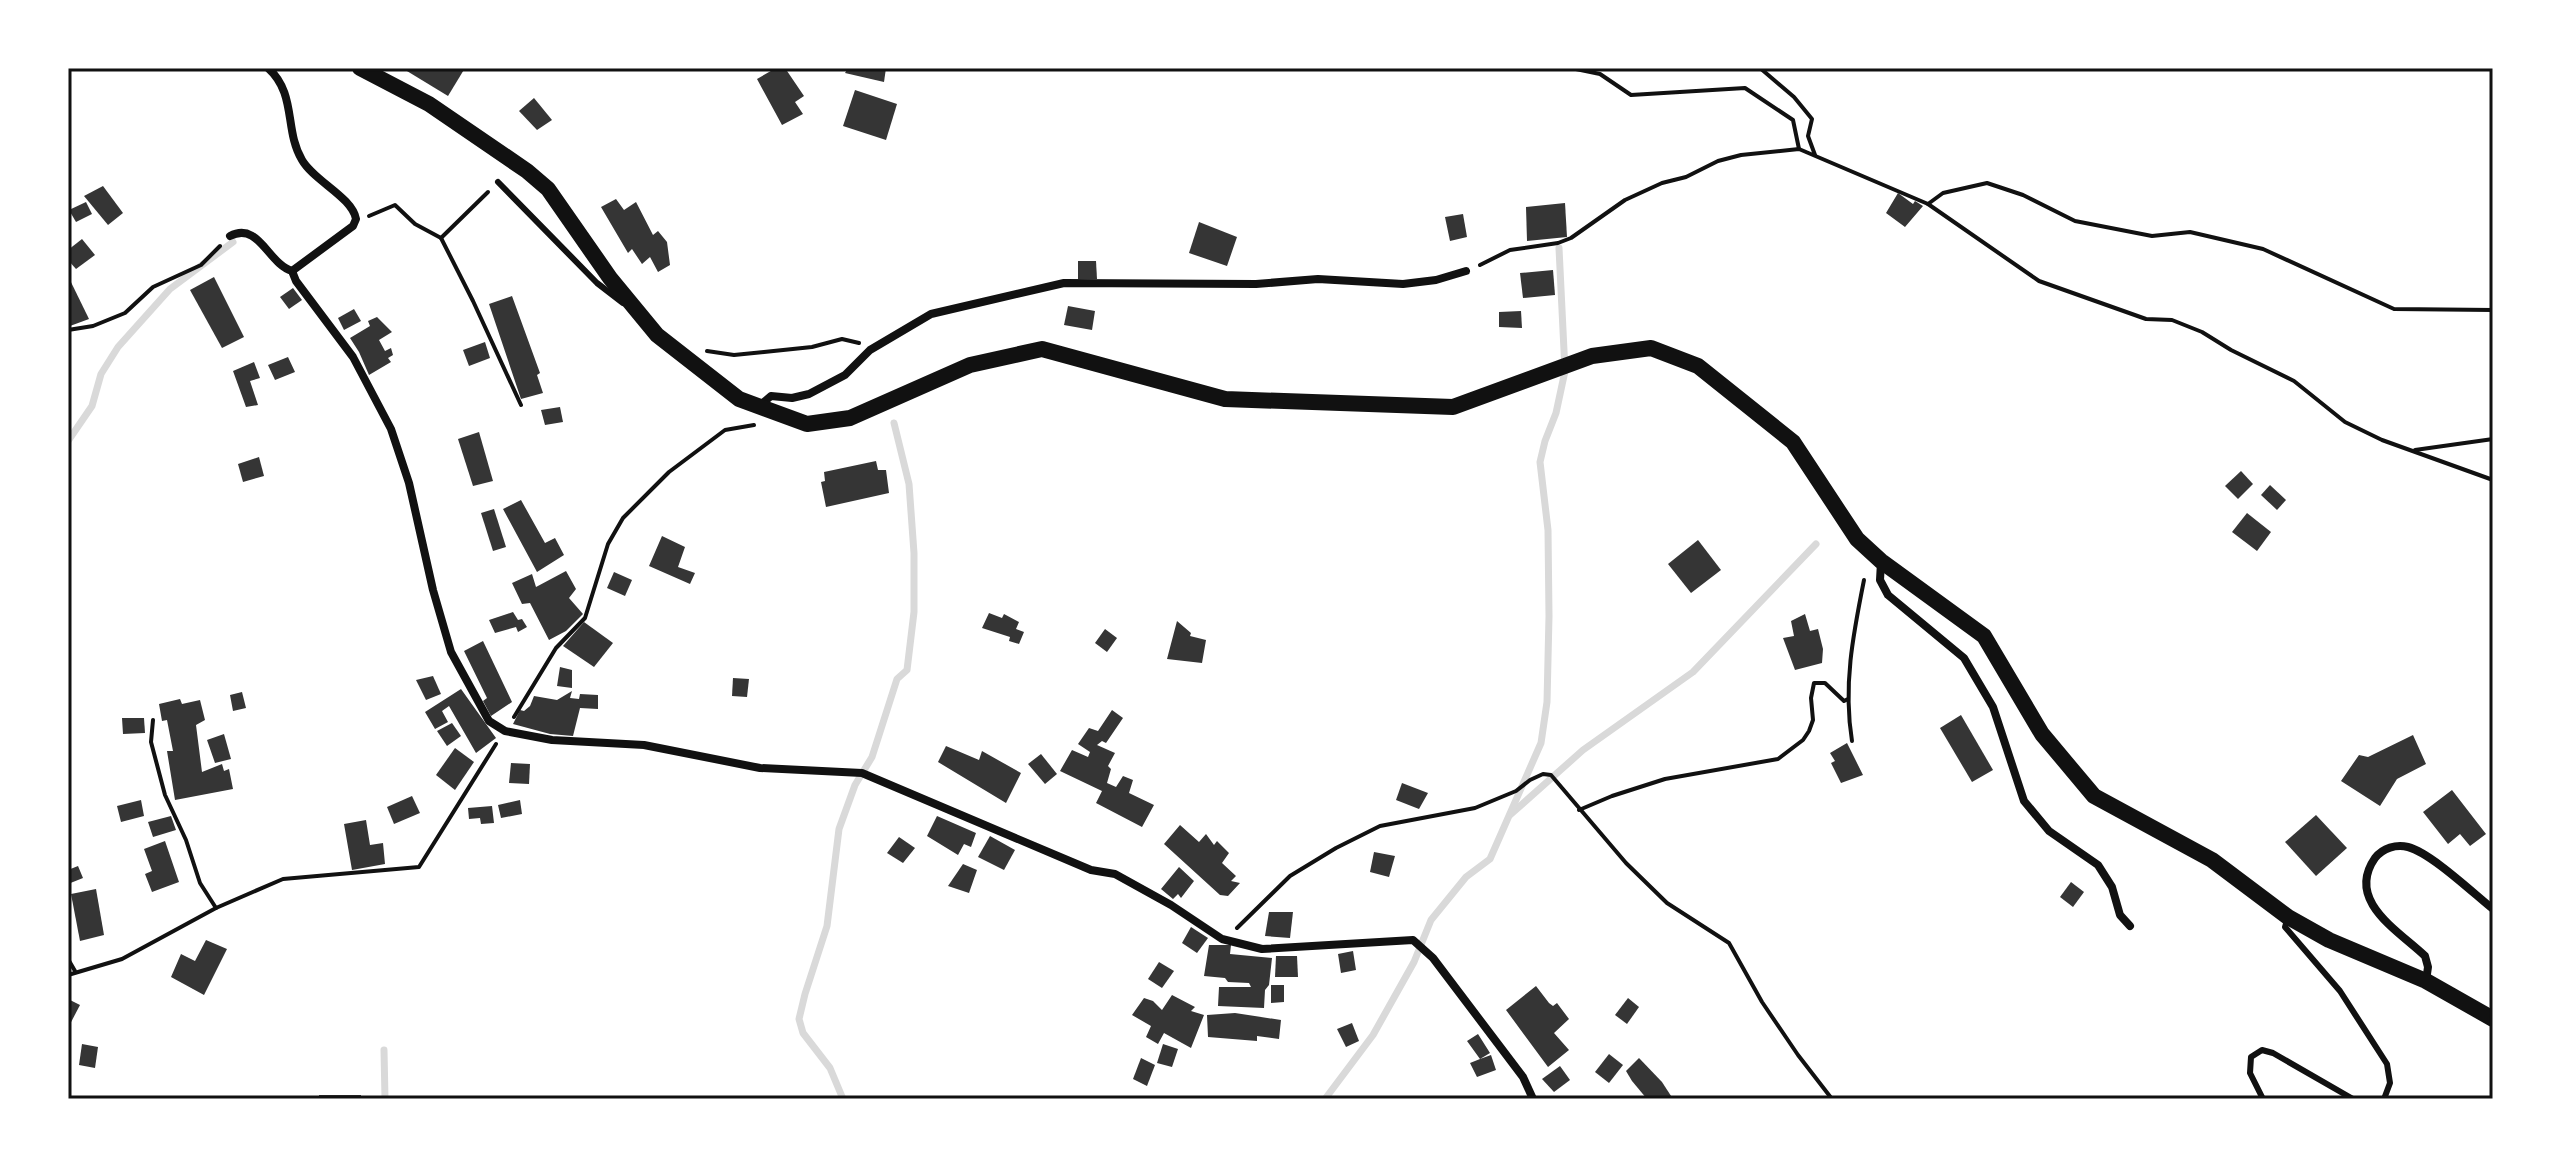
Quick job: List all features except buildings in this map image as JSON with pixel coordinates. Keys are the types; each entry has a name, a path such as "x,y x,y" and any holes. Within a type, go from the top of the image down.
{"main road":[{"path":"360,68 429,104 527,171 548,189 636,312 657,335 739,399 807,424 850,418 970,365 1042,349 1225,399 1453,407 1592,356 1651,348 1698,366 1793,442 1873,565 1984,636 2042,734 2094,796 2212,860 2288,917 2329,940 2426,981 2493,1019"}],"street":[{"path":"268,68 283,85 301,159 355,213 353,226 292,271"},
{"path":"230,236 242,232 250,234 284,269 292,271"},
{"path":"292,271 296,281 353,357 391,429 409,483 433,590 451,652 489,721 505,731 552,740 644,745 760,768 862,773 1091,870 1115,874 1171,905 1222,939 1262,949 1413,940 1433,958 1523,1077 1533,1099"},
{"path":"760,408 771,396 782,399 809,394 845,375 870,350 931,314 1064,283 1256,284 1318,279 1403,284 1436,280 1466,271"},
{"path":"1873,565 1888,595 1964,658 1993,707 2024,801 2049,831 2098,865 2112,887 2120,915 2130,926"},
{"path":"2426,981 2428,967 2425,956 2372,908 2367,886 2377,855 2386,848 2396,846 2418,851 2493,909"}],"lane":[{"path":"498,182 597,283 636,312"},
{"path":"2288,917 2285,927 2340,991 2387,1064 2390,1083 2384,1099"},
{"path":"2263,1099 2249,1064 2251,1057 2262,1050 2268,1050 2353,1099"}],"path":[{"path":"1571,68 1600,74 1631,95 1745,88 1793,120 1799,149"},
{"path":"1760,68 1794,97 1812,119 1808,136 1815,155"},
{"path":"1466,271 1510,250 1571,238 1625,200 1718,161 1741,155 1799,149 1928,204 2039,281 2146,319 2172,320 2202,332 2294,381 2345,422 2382,440 2493,480"},
{"path":"441,238 498,182"},
{"path":"1928,204 1943,193 1987,183 2023,195 2075,221 2152,236 2190,232 2263,249 2394,309 2493,310"},
{"path":"353,226 395,205 415,224 441,238 521,405"},
{"path":"68,330 93,326 125,313 153,287 201,265 230,236"},
{"path":"689,360 704,364 699,354 711,350 734,355 812,347 842,339 852,339 870,350"},
{"path":"68,975 122,959 216,908 283,879 419,867 534,688 556,648 585,618 608,544 623,518 669,472 725,430 753,427 760,408"},
{"path":"2413,451 2493,439"},
{"path":"1852,741 1848,699 1850,649 1873,565"},
{"path":"1579,810 1665,779 1778,759 1803,740 1809,731 1813,720 1811,688 1814,683 1825,683 1839,698 1844,701 1848,699"},
{"path":"153,720 151,742 165,795 186,840 200,883 216,908"},
{"path":"1222,939 1250,917 1290,876 1336,848 1380,826 1475,808 1516,791 1543,774 1556,779 1579,810 1667,903 1729,943 1762,1002 1832,1099"},
{"path":"68,959 75,971"}],"waterway":[{"path":"68,441 92,406 101,374 118,347 170,289 233,242"},
{"path":"1325,1099 1373,1035 1414,962 1431,920 1466,877 1490,859 1541,743 1547,702 1549,616 1548,530 1540,462 1556,413 1565,371 1559,248"},
{"path":"843,1099 830,1068 803,1033 799,1019 827,926 839,829 855,785 872,757 897,679 907,670 914,612 914,553 909,484 894,423"},
{"path":"1510,815 1583,750 1693,672 1816,544"},
{"path":"384,1050 385,1099"}]}
